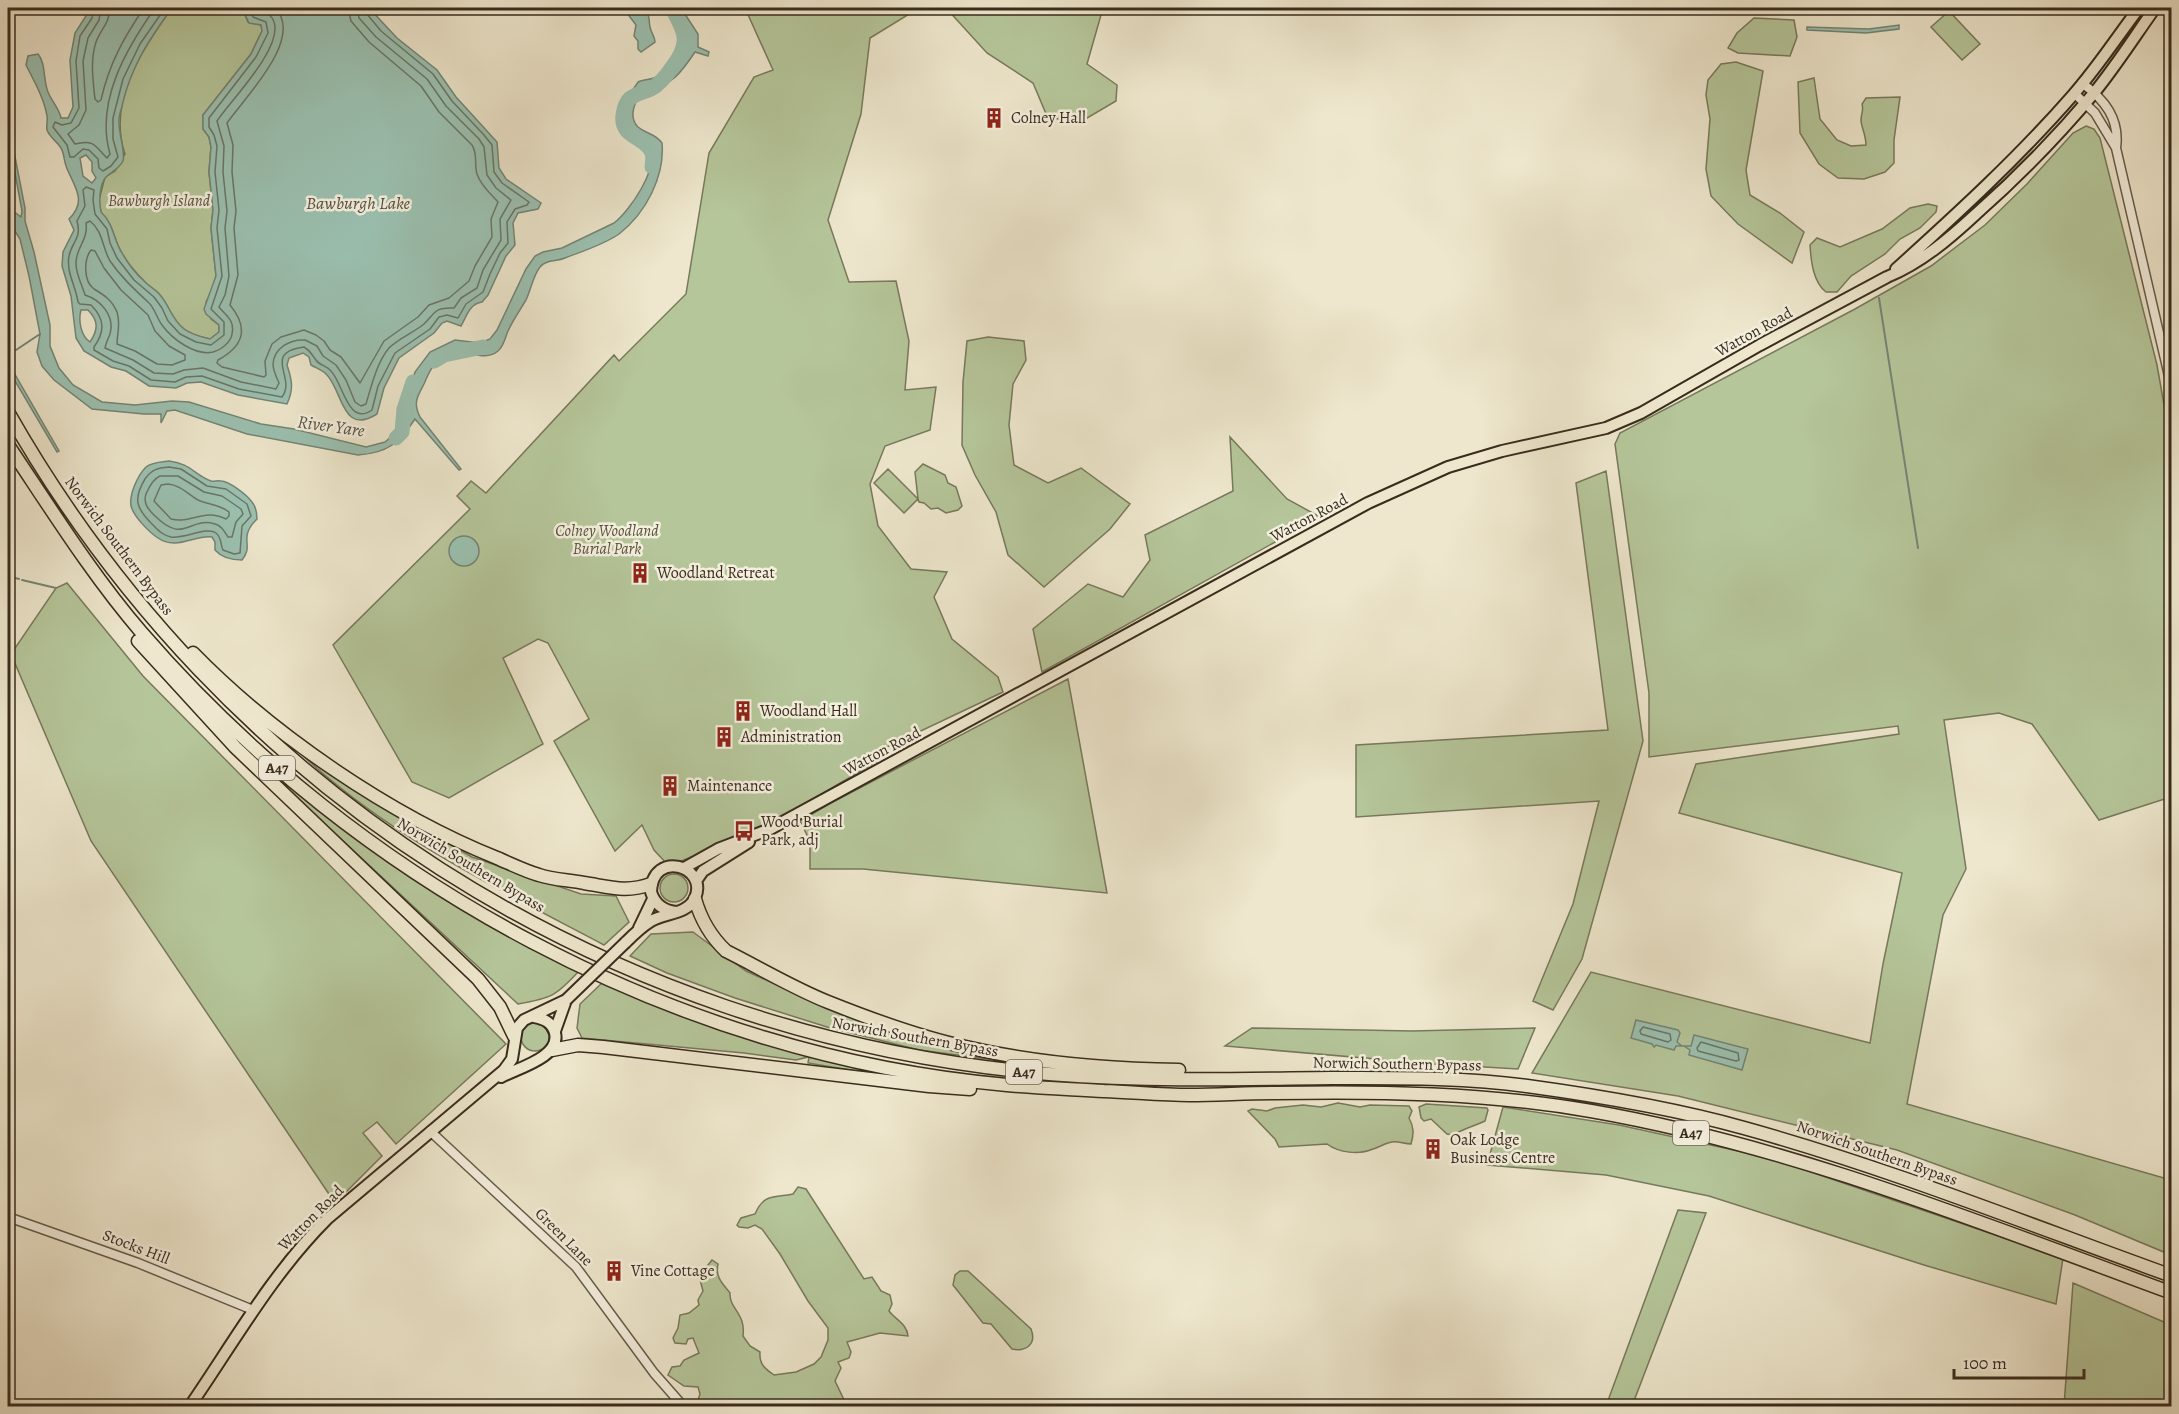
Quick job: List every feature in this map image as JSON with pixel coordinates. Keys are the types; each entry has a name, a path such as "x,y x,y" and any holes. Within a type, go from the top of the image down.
{"highway":[{"name":"Norwich Southern Bypass","path":"8,412 65,507 128,591 197,670 273,742 332,792 400,843 515,914 586,951 645,977 713,1003 818,1036 966,1065 1042,1074 1119,1078 1479,1080 1611,1098 1736,1126 1865,1165 2172,1276"},
{"name":"Norwich Southern Bypass","path":"8,445 94,574 142,633 193,689 288,778 338,819 391,857 504,927 582,967 692,1015 806,1049 924,1076 1008,1085 1187,1095 1401,1094 1495,1100 1590,1111 1709,1137 1808,1163 1877,1185 2172,1293"},
{"name":"A47","path":"8,445 77,560 116,614 236,747 478,979 500,1007 515,1041"},
{"name":"A47","path":"65,507 159,618 212,672 286,734 333,768 413,819 484,853 540,876 624,890 645,886"},
{"name":"A47","path":"695,899 700,917 713,939 726,951 827,1002 910,1033 968,1048 1034,1059 1148,1070 1284,1072 1415,1078"},
{"name":"A47","path":"552,1050 578,1045 603,1047 929,1086 1059,1095 1187,1095"}],"main road":[{"name":"Watton Road","path":"1887,277 1991,182 2074,93 2139,8"},
{"name":"Watton Road","path":"696,881 703,871 764,832 1368,503 1448,467 1502,451 1606,428 1641,413 1760,345 1887,277 1903,271 1973,218 2025,168 2095,92 2155,8"},
{"name":"Watton Road","path":"645,886 660,871 669,866 684,868 718,849 764,832"},
{"path":"684,868 696,881 695,899"},
{"path":"645,886 659,906 668,911 677,912"},
{"name":"Watton Road","path":"637,931 653,898"},
{"name":"Watton Road","path":"190,1407 286,1263 315,1230 504,1070 512,1059 517,1028 524,1020 566,1000 637,931 651,921 687,908 695,899"},
{"name":"Watton Road","path":"489,1083 546,1056 552,1050 556,1040 555,1031 566,1000"},
{"path":"534,1017 543,1018 555,1031"},
{"path":"515,1041 520,1052 527,1057 537,1059"}],"street":[{"path":"2082,83 2095,92 2113,117 2118,136 2116,148"},
{"path":"2074,93 2102,123 2116,148 2172,389"},
{"name":"Green Lane","path":"430,1131 576,1267 682,1407"},
{"name":"Stocks Hill","path":"8,1217 138,1263 253,1310"}],"green space":[{"name":"Bawburgh Island","path":"172,8 242,8 248,22 261,25 262,31 251,54 203,115 203,129 209,137 211,147 209,172 213,210 211,228 216,276 206,302 211,319 219,325 219,332 210,339 193,334 180,325 160,295 133,269 124,257 111,227 101,213 99,200 105,177 115,171 125,154 121,134 121,115 130,76 149,41"},
{"name":"Colney Woodland Burial Park","path":"745,8 919,8 870,38 861,114 828,220 849,282 896,281 909,341 905,390 936,387 930,430 885,446 870,484 878,526 911,569 947,572 934,597 952,639 998,677 1003,692 872,754 876,762 767,826 679,862 666,863 654,850 642,825 615,851 554,741 589,719 548,643 538,639 503,658 543,744 449,798 412,782 333,645 470,509 457,496 471,481 486,493 614,355 619,361 686,294 709,153 754,77 773,70"},
{"path":"946,8 1103,8 1087,64 1117,85 1116,101 1077,124 1047,116 1033,83 987,53"},
{"path":"1949,11 1980,44 1962,60 1931,27"},
{"path":"1754,18 1794,20 1797,37 1790,56 1738,53 1728,48 1737,33"},
{"path":"1736,62 1763,71 1746,170 1750,195 1780,213 1804,232 1792,263 1738,224 1711,196 1706,169 1710,119 1706,95 1708,80 1721,64"},
{"path":"1814,78 1820,119 1837,140 1851,146 1866,145 1861,120 1862,104 1866,98 1900,97 1894,140 1894,163 1885,172 1864,179 1838,178 1819,164 1800,133 1798,82"},
{"path":"2086,126 2094,129 2100,138 2157,365 2171,444 2171,797 2099,820 2032,724 1999,713 1944,720 1966,869 1943,915 1907,1104 2171,1180 2171,1255 2075,1215 1897,1150 1678,1096 1532,1073 1591,972 1870,1043 1883,964 1902,873 1679,813 1696,764 1899,734 1898,726 1649,757 1649,693 1615,444 1620,433 1855,309 1931,266 1985,225 2027,184 2073,133"},
{"path":"1928,204 1937,206 1936,212 1920,228 1900,239 1885,254 1851,276 1837,292 1826,292 1818,283 1813,271 1810,251 1810,245 1817,238 1840,247 1882,229 1910,208"},
{"path":"988,337 1024,341 1026,360 1013,384 1009,425 1014,465 1048,483 1081,468 1130,504 1110,529 1044,587 1008,555 996,512 975,475 962,445 963,382 967,341"},
{"path":"1230,437 1287,499 1320,517 1042,672 1033,629 1088,584 1123,597 1150,560 1145,535 1233,491"},
{"path":"923,464 945,475 948,483 956,487 962,506 958,510 946,513 938,508 931,509 918,499 915,472"},
{"path":"888,469 918,499 904,513 874,483"},
{"path":"1606,471 1643,741 1582,959 1553,1010 1533,1001 1573,904 1599,801 1356,817 1356,745 1608,730 1576,483"},
{"path":"67,583 143,676 506,1044 396,1144 377,1122 363,1133 382,1156 335,1203 91,841 11,654 56,588"},
{"path":"1068,679 1107,893 863,869 810,869 810,841 800,821"},
{"path":"241,742 313,805 353,836 464,911 578,972 558,992 538,1000 518,1004 239,744"},
{"path":"301,751 378,803 472,857 581,894 616,896 629,922 604,945 484,882 407,835 334,783 300,753"},
{"path":"674,874 684,878 688,888 684,898 674,902 664,898 660,888 664,878"},
{"path":"693,932 746,971 830,1009 1034,1065 919,1050 827,1027 735,998 667,973 630,956 651,934"},
{"path":"603,982 808,1057 796,1060 582,1038 577,1028 580,1004"},
{"path":"535,1023 545,1027 549,1037 545,1047 535,1051 525,1047 521,1037 525,1027"},
{"path":"1252,1028 1412,1031 1535,1028 1518,1069 1225,1046"},
{"path":"809,1057 862,1069 862,1072 808,1063"},
{"path":"1338,1103 1360,1107 1409,1106 1412,1111 1409,1118 1413,1131 1411,1144 1392,1142 1367,1151 1355,1152 1343,1151 1327,1144 1279,1147 1275,1139 1248,1111 1252,1109 1267,1111 1303,1105 1321,1107"},
{"path":"1426,1104 1487,1108 1488,1110 1485,1121 1453,1135 1447,1134 1431,1119 1424,1121 1421,1118 1419,1107"},
{"path":"1503,1107 1619,1125 1770,1158 2063,1258 2056,1304 1924,1265 1709,1196 1606,1175 1487,1165"},
{"path":"798,1187 806,1189 864,1279 872,1277 881,1291 890,1295 892,1304 889,1311 903,1325 908,1336 880,1333 847,1342 851,1352 849,1358 838,1362 841,1368 835,1381 847,1406 707,1406 698,1400 700,1394 698,1387 684,1386 668,1375 672,1367 680,1366 684,1360 699,1353 693,1338 688,1339 686,1344 675,1343 673,1338 678,1328 680,1315 689,1313 699,1305 698,1300 703,1291 699,1276 712,1260 718,1264 718,1276 730,1293 732,1303 740,1317 743,1336 750,1346 760,1352 763,1366 768,1371 774,1375 796,1372 814,1364 821,1357 828,1340 828,1328 762,1229 755,1225 748,1228 737,1225 741,1218 755,1214 766,1199 793,1194"},
{"path":"1678,1210 1706,1213 1632,1406 1606,1406"},
{"path":"960,1271 968,1271 1031,1329 1033,1339 1029,1346 1017,1350 1012,1349 991,1324 983,1323 953,1285 955,1275"},
{"path":"2073,1283 2171,1325 2171,1406 2064,1406"}],"water":[{"name":"Bawburgh Lake","path":"87,8 172,8 149,41 131,76 119,118 123,161 104,180 100,203 101,212 130,265 160,295 180,325 200,337 210,339 219,332 219,325 206,314 204,309 216,276 211,228 213,210 209,172 211,147 209,137 203,129 203,115 251,54 262,31 261,25 249,23 242,8 369,8 397,38 437,70 456,97 497,142 499,168 506,179 541,203 538,209 518,213 513,223 515,245 506,256 488,295 482,302 471,308 461,326 447,321 442,323 434,333 399,358 384,388 377,414 357,420 350,416 327,375 311,365 309,357 303,353 289,358 287,365 291,389 287,404 238,395 201,382 187,383 176,388 149,386 126,371 111,367 84,351 76,338 71,296 62,266 63,252 74,230 69,219 78,206 78,193 66,166 62,150 47,130 44,103 26,65 28,56 38,54 50,96 61,118 68,118 73,107 70,60 75,33 86,16","holes":["86,155 92,162 92,171 96,178 92,183 83,176 80,158","81,310 88,310 96,322 96,330 90,342 84,336 81,328"]},
{"path":"618,8 645,8 655,42 641,52 634,36 636,25 627,13"},
{"path":"668,8 681,8 698,34 698,47 709,52 708,56 695,52 675,77 662,86 646,89 636,102 633,112 635,123 662,143 657,181 638,216 619,234 600,245 543,264 500,349 491,355 459,353 443,357 432,368 419,393 416,404 420,417 461,469 459,470 415,419 392,445 377,452 358,455 247,434 175,410 167,411 161,423 161,414 92,409 54,380 42,366 37,352 40,334 29,276 20,239 8,220 8,207 21,217 22,211 8,135 8,121 25,208 25,221 50,325 50,346 59,368 73,385 102,402 135,405 172,401 189,402 261,424 294,429 366,447 385,442 400,429 415,372 430,352 455,340 480,343 490,339 497,330 526,269 535,256 562,248 614,223 635,199 647,177 652,156 650,148 624,126 624,103 638,82 661,75 676,60 684,47 685,32"},
{"path":"1899,25 1899,29 1866,33 1807,30 1807,27 1869,29"},
{"path":"8,357 9,364 59,451 57,452 8,372"},
{"path":"169,461 183,464 211,481 229,483 252,502 257,519 248,532 247,550 242,560 227,558 218,553 212,537 179,543 165,542 150,532 138,519 131,506 137,480 148,465"},
{"path":"464,536 475,540 479,551 475,562 464,566 453,562 449,551 453,540"},
{"path":"1636,1020 1678,1030 1680,1033 1677,1042 1682,1046 1676,1046 1674,1050 1656,1045 1654,1047 1652,1044 1631,1038"},
{"path":"1694,1035 1748,1049 1742,1070 1689,1055 1690,1050 1684,1046 1691,1046"}],"waterway":[{"name":"River Yare","path":"652,167 651,151 628,132 623,122 623,115 629,99 651,89 660,82 679,58 684,37 672,8"},
{"path":"1879,298 1918,548"},
{"path":"16,350 40,334"},
{"name":"River Yare","path":"434,361 444,355 483,347"},
{"name":"River Yare","path":"396,438 402,432 404,409 413,382"},
{"path":"8,576 19,579"},
{"path":"22,580 56,588"}],"place":[{"name":"Colney Hall","path":"994,118"},
{"name":"Woodland Retreat","path":"640,573"},
{"name":"Woodland Hall","path":"743,711"},
{"name":"Administration","path":"724,737"},
{"name":"Maintenance","path":"670,786"},
{"name":"Wood Burial Park, adj","path":"744,831"},
{"name":"Oak Lodge Business Centre","path":"1433,1149"},
{"name":"Vine Cottage","path":"614,1271"}]}
